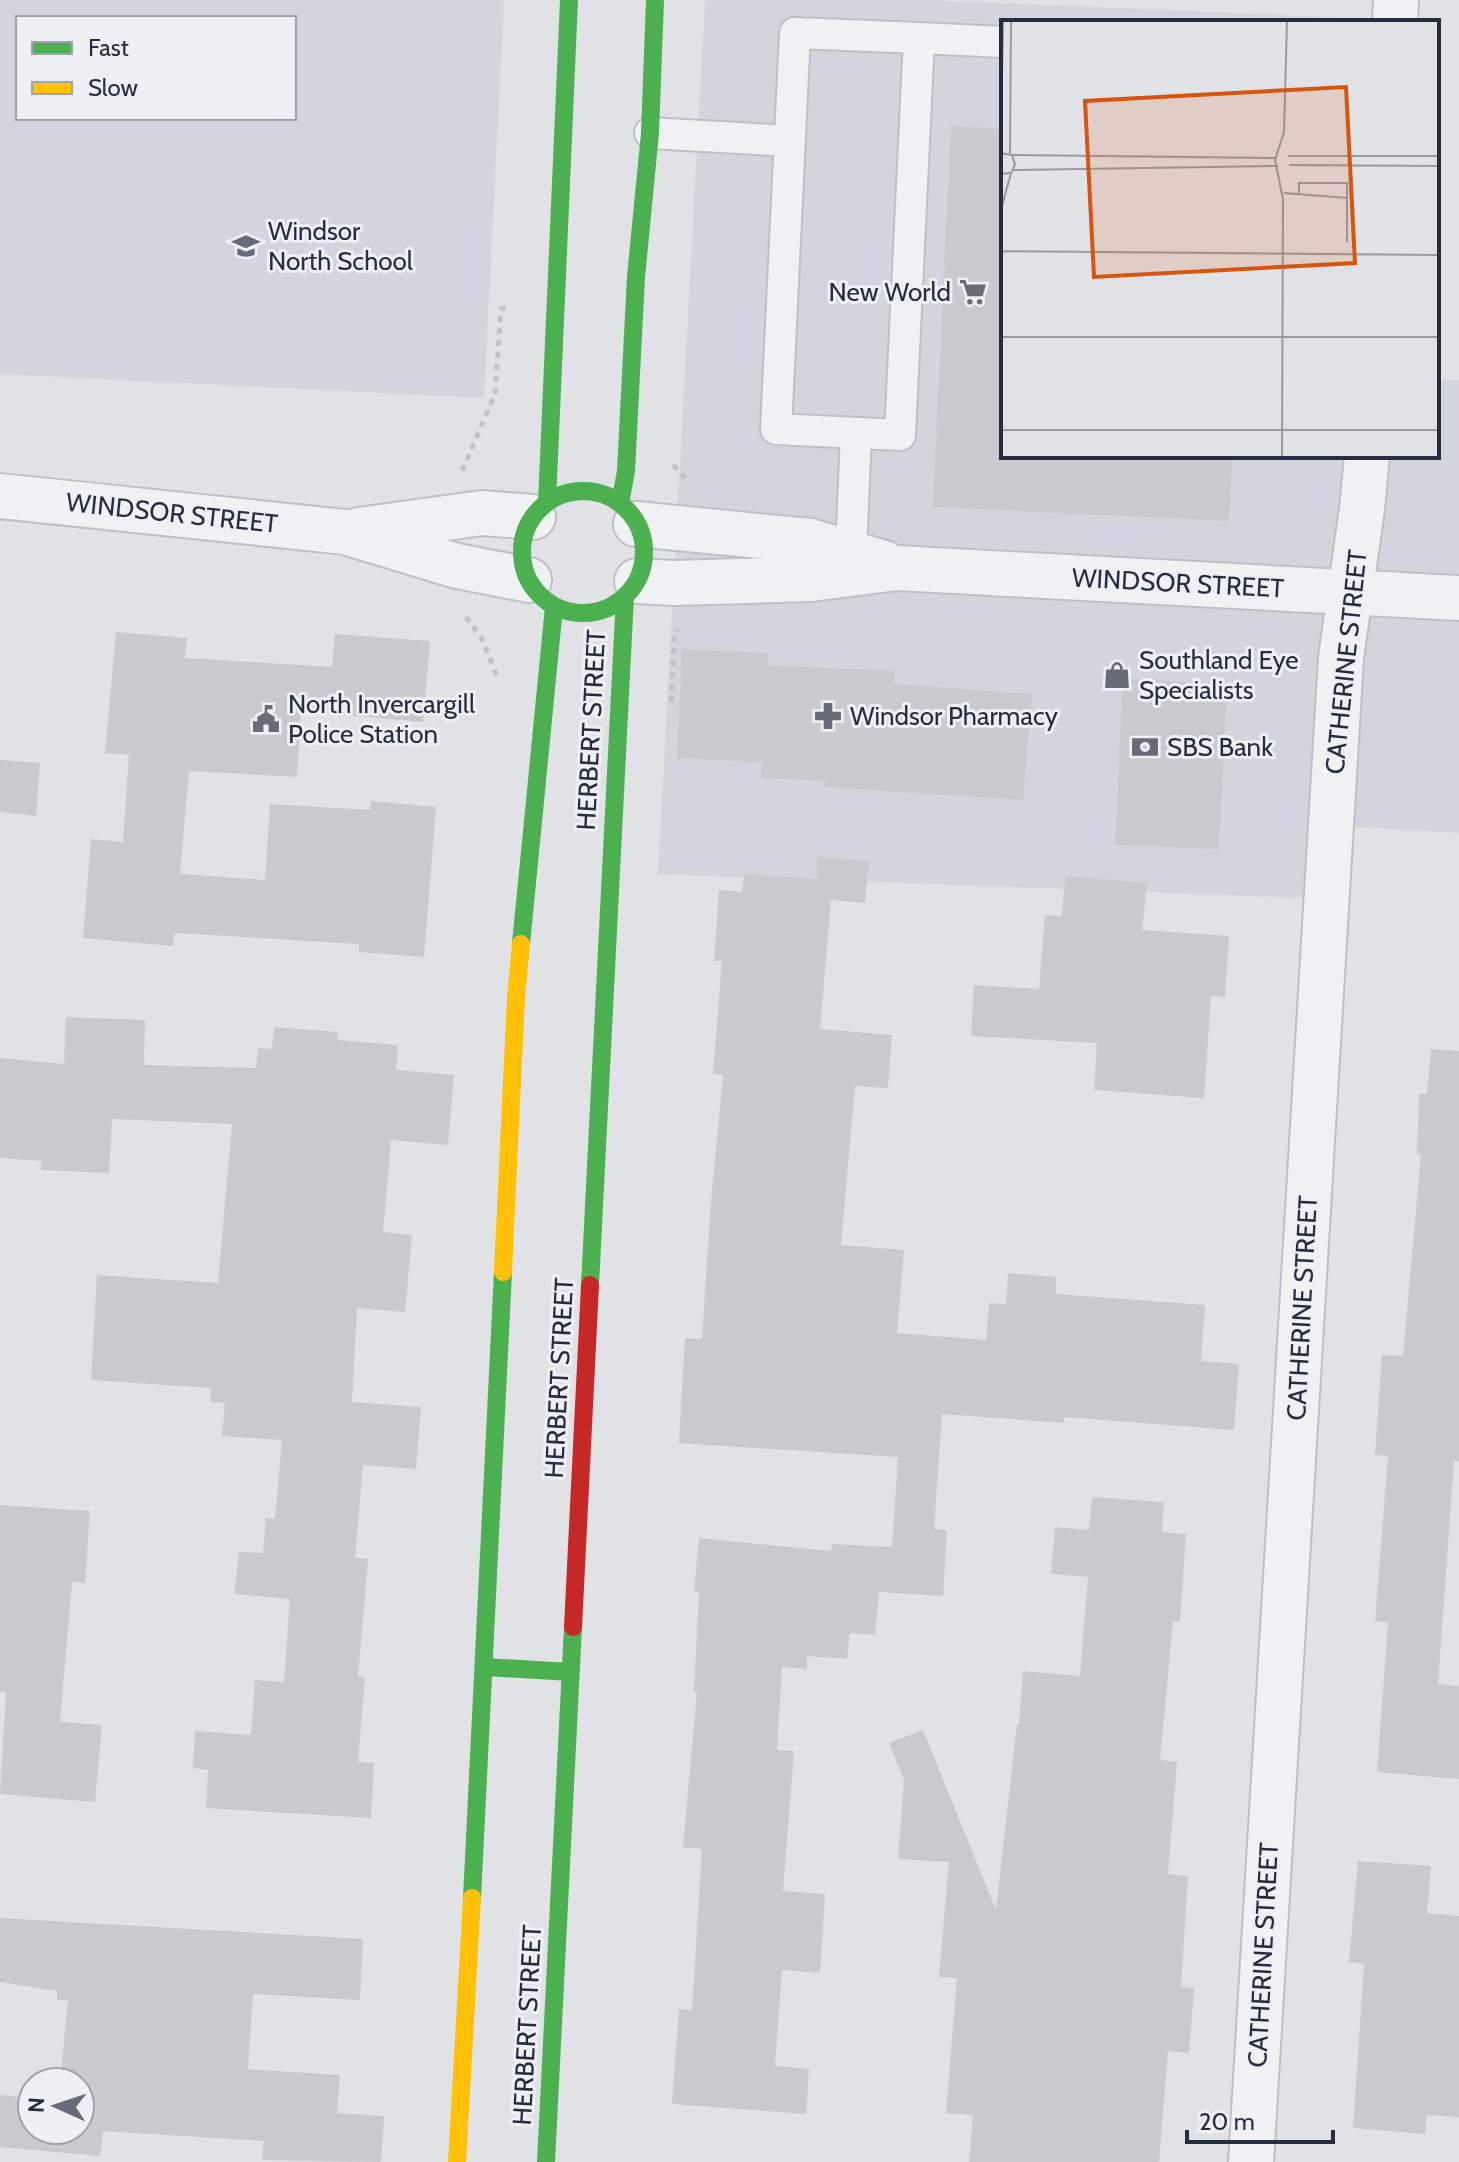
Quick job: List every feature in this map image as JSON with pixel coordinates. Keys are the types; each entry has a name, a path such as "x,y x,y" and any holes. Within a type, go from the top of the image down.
{"street":[{"path":"541,593 524,568 522,542 540,510 569,0"},
{"path":"631,588 644,552 628,514 626,471 636,277 650,133 655,0"},
{"path":"1395,20 1396,0"},
{"name":"CATHERINE STREET","path":"1251,2162 1341,658 1367,458"},
{"name":"WINDSOR STREET","path":"345,532 482,513 540,510 565,494 584,491 602,495 628,514 810,541 897,568"},
{"name":"WINDSOR STREET","path":"0,496 345,532 541,593 572,613 591,613 610,607 631,588 674,583 811,579 897,568 1459,598"},
{"name":"HERBERT STREET","path":"546,2162 570,1672 631,588"},
{"name":"HERBERT STREET","path":"457,2162 485,1667 516,998 541,593"},
{"path":"485,1667 570,1672"}],"lane":[{"path":"919,38 900,435 776,429 795,33 919,38 1001,42"},
{"path":"650,133 790,141"},
{"path":"851,553 856,433"}],"path":[{"path":"462,476 462,467 495,394 501,309 513,306"},
{"path":"464,615 482,639 501,687"},
{"path":"670,708 675,632 684,620"}],"shaded area":[{"name":"Windsor North School","path":"0,0 504,0 484,398 0,374"},
{"path":"705,0 929,0 1352,18 1001,20 1001,458 1439,458 1439,379 1459,380 1459,833 1307,824 1306,898 658,874"}],"building":[{"name":"New World","path":"951,126 1001,129 1001,458 1232,458 1229,521 933,507"},
{"path":"116,632 187,638 185,658 332,667 335,634 430,641 423,722 301,711 297,777 189,771 180,874 265,880 270,804 370,810 371,801 436,807 424,957 359,952 359,944 175,933 173,946 83,938 91,839 123,842 129,755 105,753"},
{"path":"682,649 768,653 767,665 894,671 894,684 1032,694 1023,800 824,787 825,781 761,778 762,762 677,758"},
{"path":"1123,679 1227,684 1219,849 1115,845"},
{"path":"0,760 40,763 36,816 0,812"},
{"path":"818,857 869,861 865,903 831,900 820,1029 892,1035 888,1088 855,1086 841,1245 904,1250 897,1333 986,1340 989,1303 1006,1304 1008,1273 1056,1277 1056,1294 1205,1305 1201,1361 1239,1364 1234,1430 1064,1417 1064,1423 942,1414 934,1529 947,1530 943,1596 879,1592 875,1635 850,1633 847,1659 807,1656 807,1669 782,1667 777,1750 794,1751 783,1891 825,1894 820,1973 782,1970 775,2066 809,2069 806,2114 672,2104 679,2009 692,2010 702,1849 683,1847 697,1692 694,1692 699,1592 694,1591 699,1538 831,1551 832,1544 892,1547 898,1457 679,1443 685,1338 702,1339 723,1075 713,1074 722,961 714,961 719,890 742,892 744,874 816,879"},
{"path":"1065,876 1147,883 1142,930 1229,936 1225,997 1211,996 1204,1098 1094,1090 1097,1043 971,1036 974,985 1039,989 1045,915 1062,916"},
{"path":"66,1017 145,1020 144,1065 256,1068 258,1048 272,1049 274,1027 338,1032 337,1040 398,1045 396,1070 454,1075 448,1145 391,1140 383,1232 412,1235 405,1312 357,1308 352,1402 421,1407 416,1469 363,1465 355,1558 368,1559 358,1677 365,1677 358,1762 374,1763 371,1818 206,1808 208,1770 193,1768 195,1731 251,1735 255,1680 284,1682 290,1599 234,1594 239,1552 263,1553 266,1518 275,1519 282,1440 222,1436 225,1403 210,1402 211,1388 91,1380 97,1275 218,1283 232,1124 112,1119 109,1173 41,1170 42,1161 0,1158 0,1058 64,1064"},
{"path":"1431,1049 1459,1051 1459,1461 1454,1461 1438,1684 1459,1686 1459,1779 1377,1772 1388,1622 1375,1621 1388,1456 1375,1455 1382,1355 1403,1356 1421,1154 1417,1154 1419,1094 1427,1094"},
{"path":"1092,1497 1164,1502 1162,1532 1186,1534 1180,1622 1173,1621 1160,1760 1177,1762 1168,1874 1188,1876 1181,1987 1194,1988 1189,2053 1168,2051 1159,2162 969,2162 973,2115 946,2113 957,1978 939,1977 949,1862 898,1859 904,1780 889,1743 923,1730 996,1910 1023,1671 1080,1676 1088,1577 1051,1574 1055,1527 1089,1530"},
{"path":"0,1505 90,1511 85,1583 72,1582 60,1722 102,1725 95,1802 0,1794 6,1692 0,1692"},
{"path":"1358,1861 1431,1866 1427,1913 1459,1916 1459,2117 1427,2115 1425,2134 1353,2128 1364,1964 1349,1962"},
{"path":"0,1918 363,1939 360,2000 253,1994 248,2069 340,2075 337,2113 384,2116 381,2162 262,2160 264,2141 103,2131 100,2156 0,2147 0,2095 16,2096 16,2146 96,2146 96,2066 62,2066 68,2000 57,2000 57,1991 0,1982"}],"traffic: fast":[{"path":"547,503 569,0"},
{"path":"620,504 626,471 636,277 650,133 655,0"},
{"path":"583,491 606,496 626,509 639,529 644,552 639,575 626,595 606,608 583,613 560,608 540,595 527,575 522,552 527,529 540,509 560,496 583,491"},
{"path":"590,1285 625,596"},
{"path":"521,944 554,607"},
{"path":"472,1898 503,1272"},
{"path":"546,2162 573,1627"},
{"path":"485,1667 570,1672"}],"traffic: slow":[{"path":"503,1272 521,944"},
{"path":"457,2162 472,1898"}],"traffic: jam":[{"path":"573,1627 590,1285"}],"place":[{"name":"Windsor North School","path":"246,246"},
{"name":"New World","path":"973,292"},
{"name":"Southland Eye Specialists","path":"1117,675"},
{"name":"Windsor Pharmacy","path":"828,716"},
{"name":"North Invercargill Police Station","path":"266,719"},
{"name":"SBS Bank","path":"1145,747"}]}
